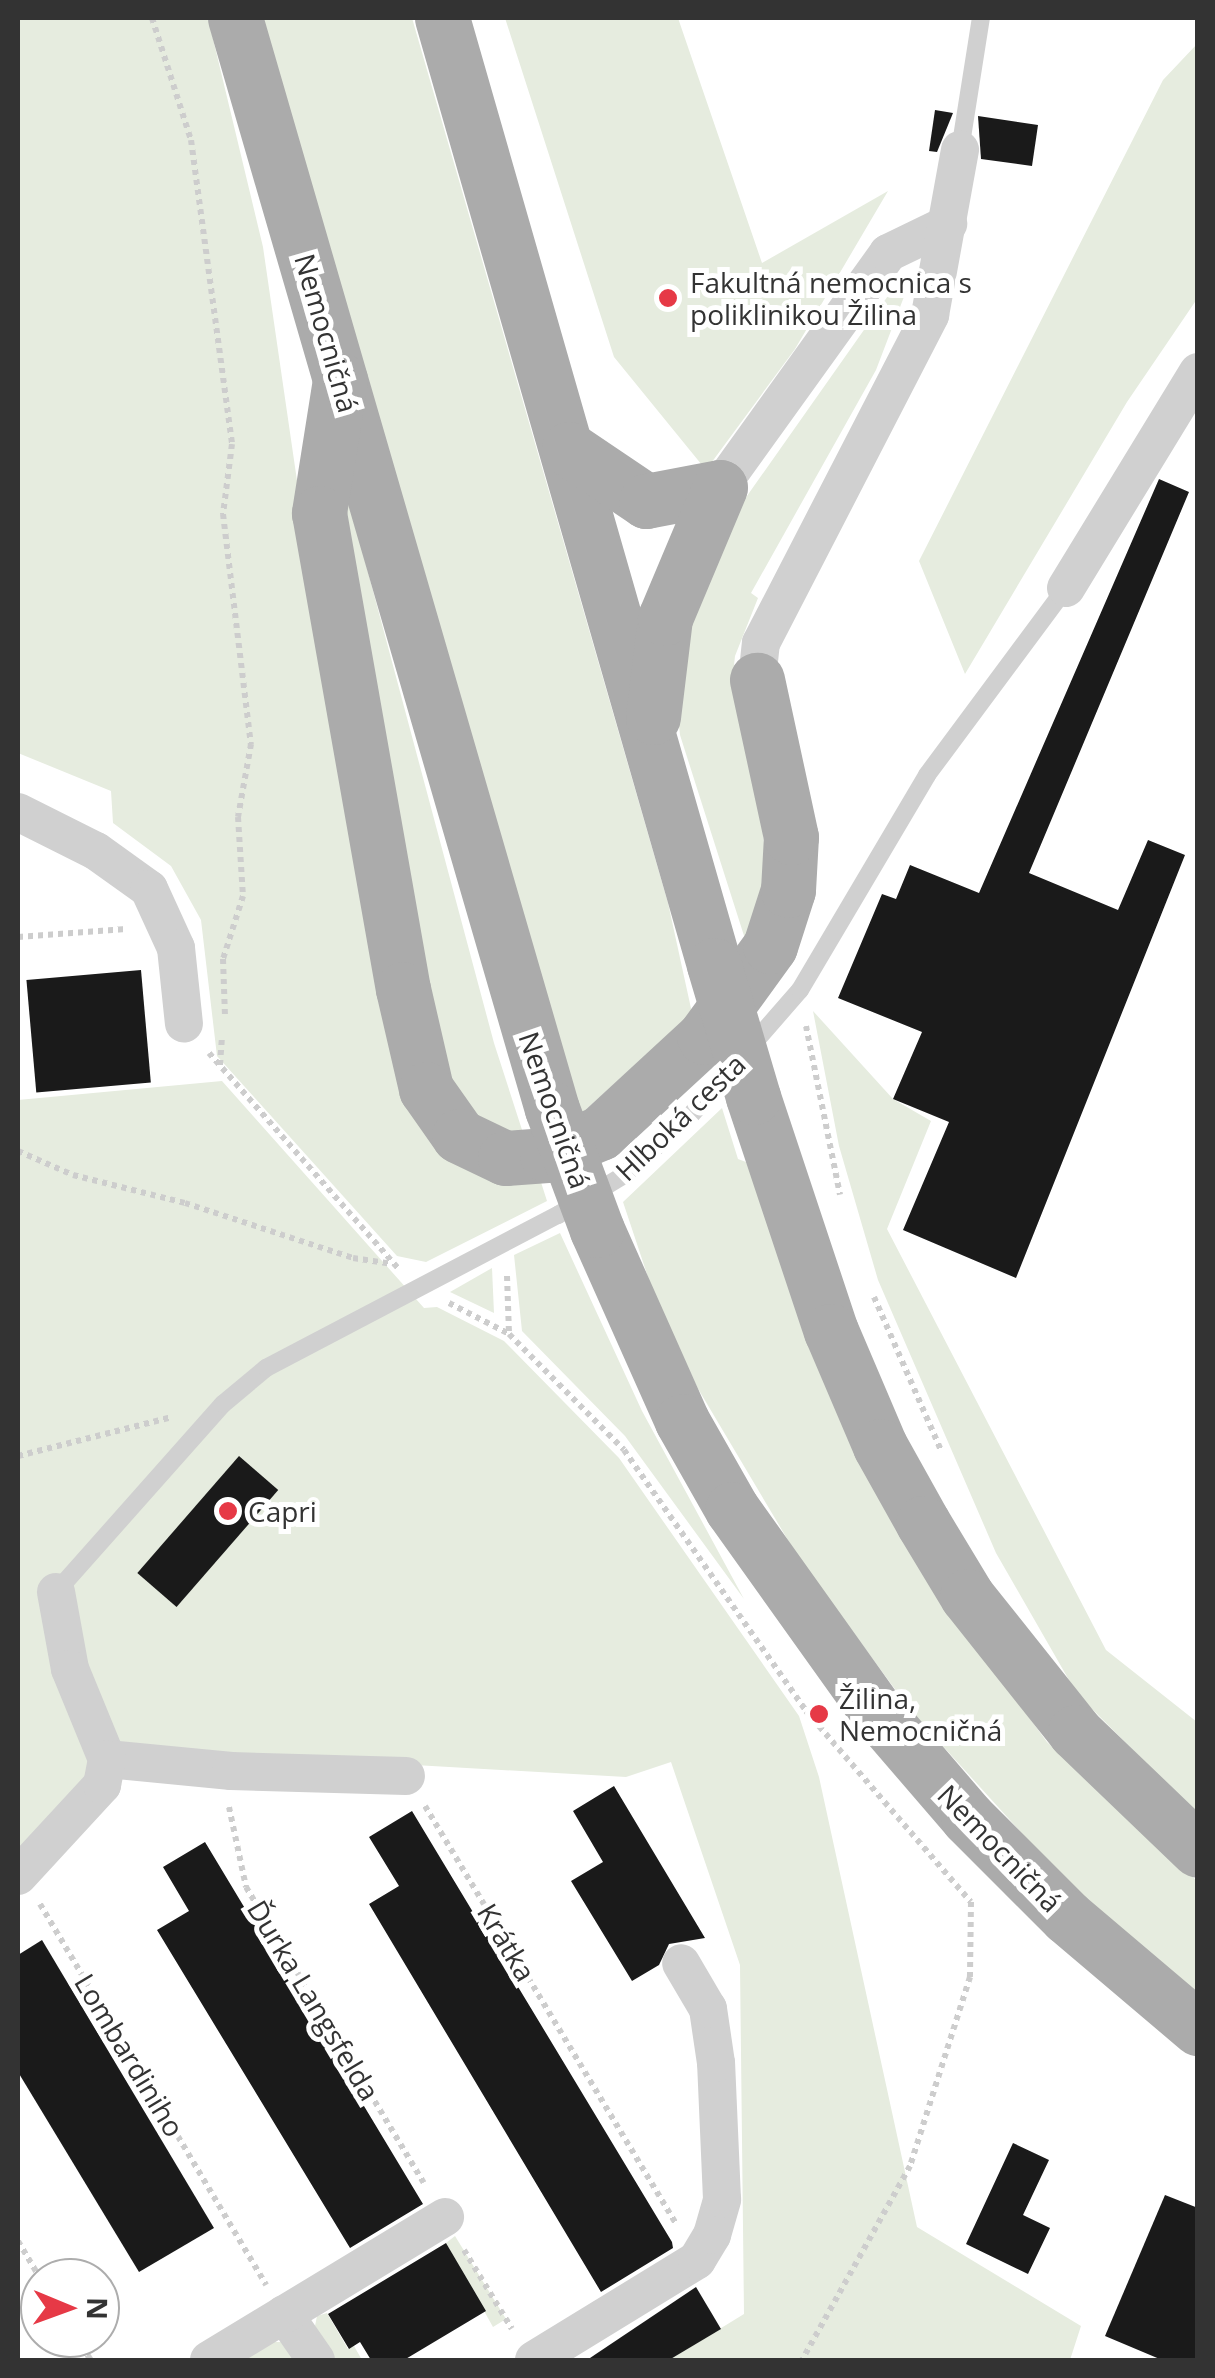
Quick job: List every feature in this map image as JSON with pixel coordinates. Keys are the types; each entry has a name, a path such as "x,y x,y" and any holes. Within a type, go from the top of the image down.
{"main road":[{"name":"Nemocničná","path":"236,18 552,1109 596,1230 682,1421 732,1509 876,1711 968,1818 1066,1917 1198,2028"},
{"path":"442,18 569,449 752,1097 830,1331 880,1446 967,1596 1075,1732 1198,1850"},
{"path":"340,380 320,513 403,988 426,1089 459,1136 505,1158 547,1155 600,1133 704,1037 770,946 788,890 791,837 757,680"},
{"path":"569,449 646,501 720,487"},
{"path":"650,740 665,618 720,487"}],"street":[{"path":"757,680 760,644 930,315 960,150"},
{"path":"720,487 888,252 948,224"},
{"name":"Hlboká cesta","path":"1066,588 1198,372"},
{"path":"18,812 112,862 150,889 166,915 184,1024"},
{"name":"Hlboká cesta","path":"56,1592 70,1668 106,1759"},
{"path":"20,1874 102,1785 106,1759 230,1771 406,1776"},
{"path":"524,2347 697,2260 722,2198 716,2063 708,2009 681,1963"},
{"path":"209,2360 445,2217"},
{"path":"284,2314 316,2360"}],"lane":[{"path":"960,150 981,18"},
{"name":"Hlboká cesta","path":"56,1592 223,1404 266,1368 624,1176 690,1116 800,990 927,776 1066,588"}],"path":[{"path":"152,18 191,140 232,444 224,514 248,682 251,744 238,817 243,896 223,959 220,1066"},
{"path":"18,937 124,930 166,915"},
{"path":"800,990 824,1133 844,1207"},
{"path":"184,1024 418,1288 509,1334 624,1450 806,1711 971,1902 970,1977 910,2166 802,2360"},
{"path":"18,1151 73,1175 353,1258 394,1264"},
{"path":"505,1242 509,1334"},
{"path":"866,1280 946,1460"},
{"path":"18,1456 223,1404"},
{"name":"Ďurka Langsfelda","path":"230,1771 229,1822 246,1887 524,2347"},
{"name":"Krátka","path":"406,1776 697,2260"},
{"name":"Lombardiniho","path":"20,1874 284,2314"}],"shaded area":[{"path":"18,18 208,18 263,247 310,570 405,1088 539,1176 547,1201 426,1262 397,1256 217,1056 201,920 171,866 113,823 111,791 18,753"},
{"path":"262,18 412,18 668,903 692,1013 581,1114"},
{"path":"505,18 678,18 762,263 888,191 795,349 706,470 614,357"},
{"path":"1197,44 1197,299 1127,402 965,674 919,561 1163,80"},
{"path":"910,281 876,370 751,593 758,598 735,656 732,684 759,784 767,879 746,942 680,735 674,678 683,622 735,513 897,283"},
{"path":"334,445 494,1043 524,1136 485,1124 439,1069"},
{"path":"813,1011 893,1099 931,1121 887,1229 1106,1650 1197,1722 1197,1814 1077,1694 996,1553 878,1280 839,1146"},
{"path":"222,1081 424,1308 437,1307 504,1341 619,1458 799,1716 819,1777 917,2227 1081,2326 1070,2360 669,2360 744,2314 740,1965 671,1762 626,1777 117,1748 18,1855 18,1100"},
{"path":"722,1108 738,1159 746,1162 928,1580 1047,1742 1197,1881 1197,1996 1058,1873 911,1711 798,1557 697,1387 651,1286 623,1202"},
{"path":"560,1233 642,1411 744,1599 625,1436 522,1331 514,1255"},
{"path":"492,1268 494,1313 450,1292"},
{"path":"455,2236 506,2319 493,2327 446,2243"},
{"path":"327,2313 348,2349 354,2346 362,2360 332,2360 315,2326 317,2316"},
{"path":"270,2342 283,2342 303,2360 233,2360"}],"building":[{"path":"935,110 953,113 937,152 929,151"},
{"path":"978,116 1038,125 1032,166 981,159"},
{"path":"1159,479 1189,492 1029,873 1118,910 1148,840 1185,855 1016,1278 903,1230 949,1122 893,1099 922,1032 838,998 882,894 896,899 910,865 979,893"},
{"path":"141,970 151,1083 36,1093 26,980"},
{"path":"239,1456 278,1490 177,1607 137,1573"},
{"path":"614,1786 705,1938 669,1944 659,1965 632,1981 571,1881 603,1862 573,1811"},
{"path":"412,1811 672,2242 673,2248 601,2292 369,1904 399,1886 369,1837"},
{"path":"205,1842 423,2204 350,2248 157,1930 189,1911 163,1867"},
{"path":"42,1940 214,2228 139,2272 18,2072 18,1955"},
{"path":"1013,2143 1049,2160 1023,2215 1050,2228 1028,2274 966,2244"},
{"path":"1165,2195 1198,2208 1198,2360 1162,2360 1105,2336"},
{"path":"446,2243 486,2311 404,2360 371,2360 360,2342 349,2349 328,2314"},
{"path":"696,2287 721,2329 669,2360 587,2360"}],"place":[{"name":"Fakultná nemocnica s poliklinikou Žilina","path":"668,298"},
{"name":"Capri","path":"228,1511"},
{"name":"Žilina, Nemocničná","path":"819,1714"}]}
